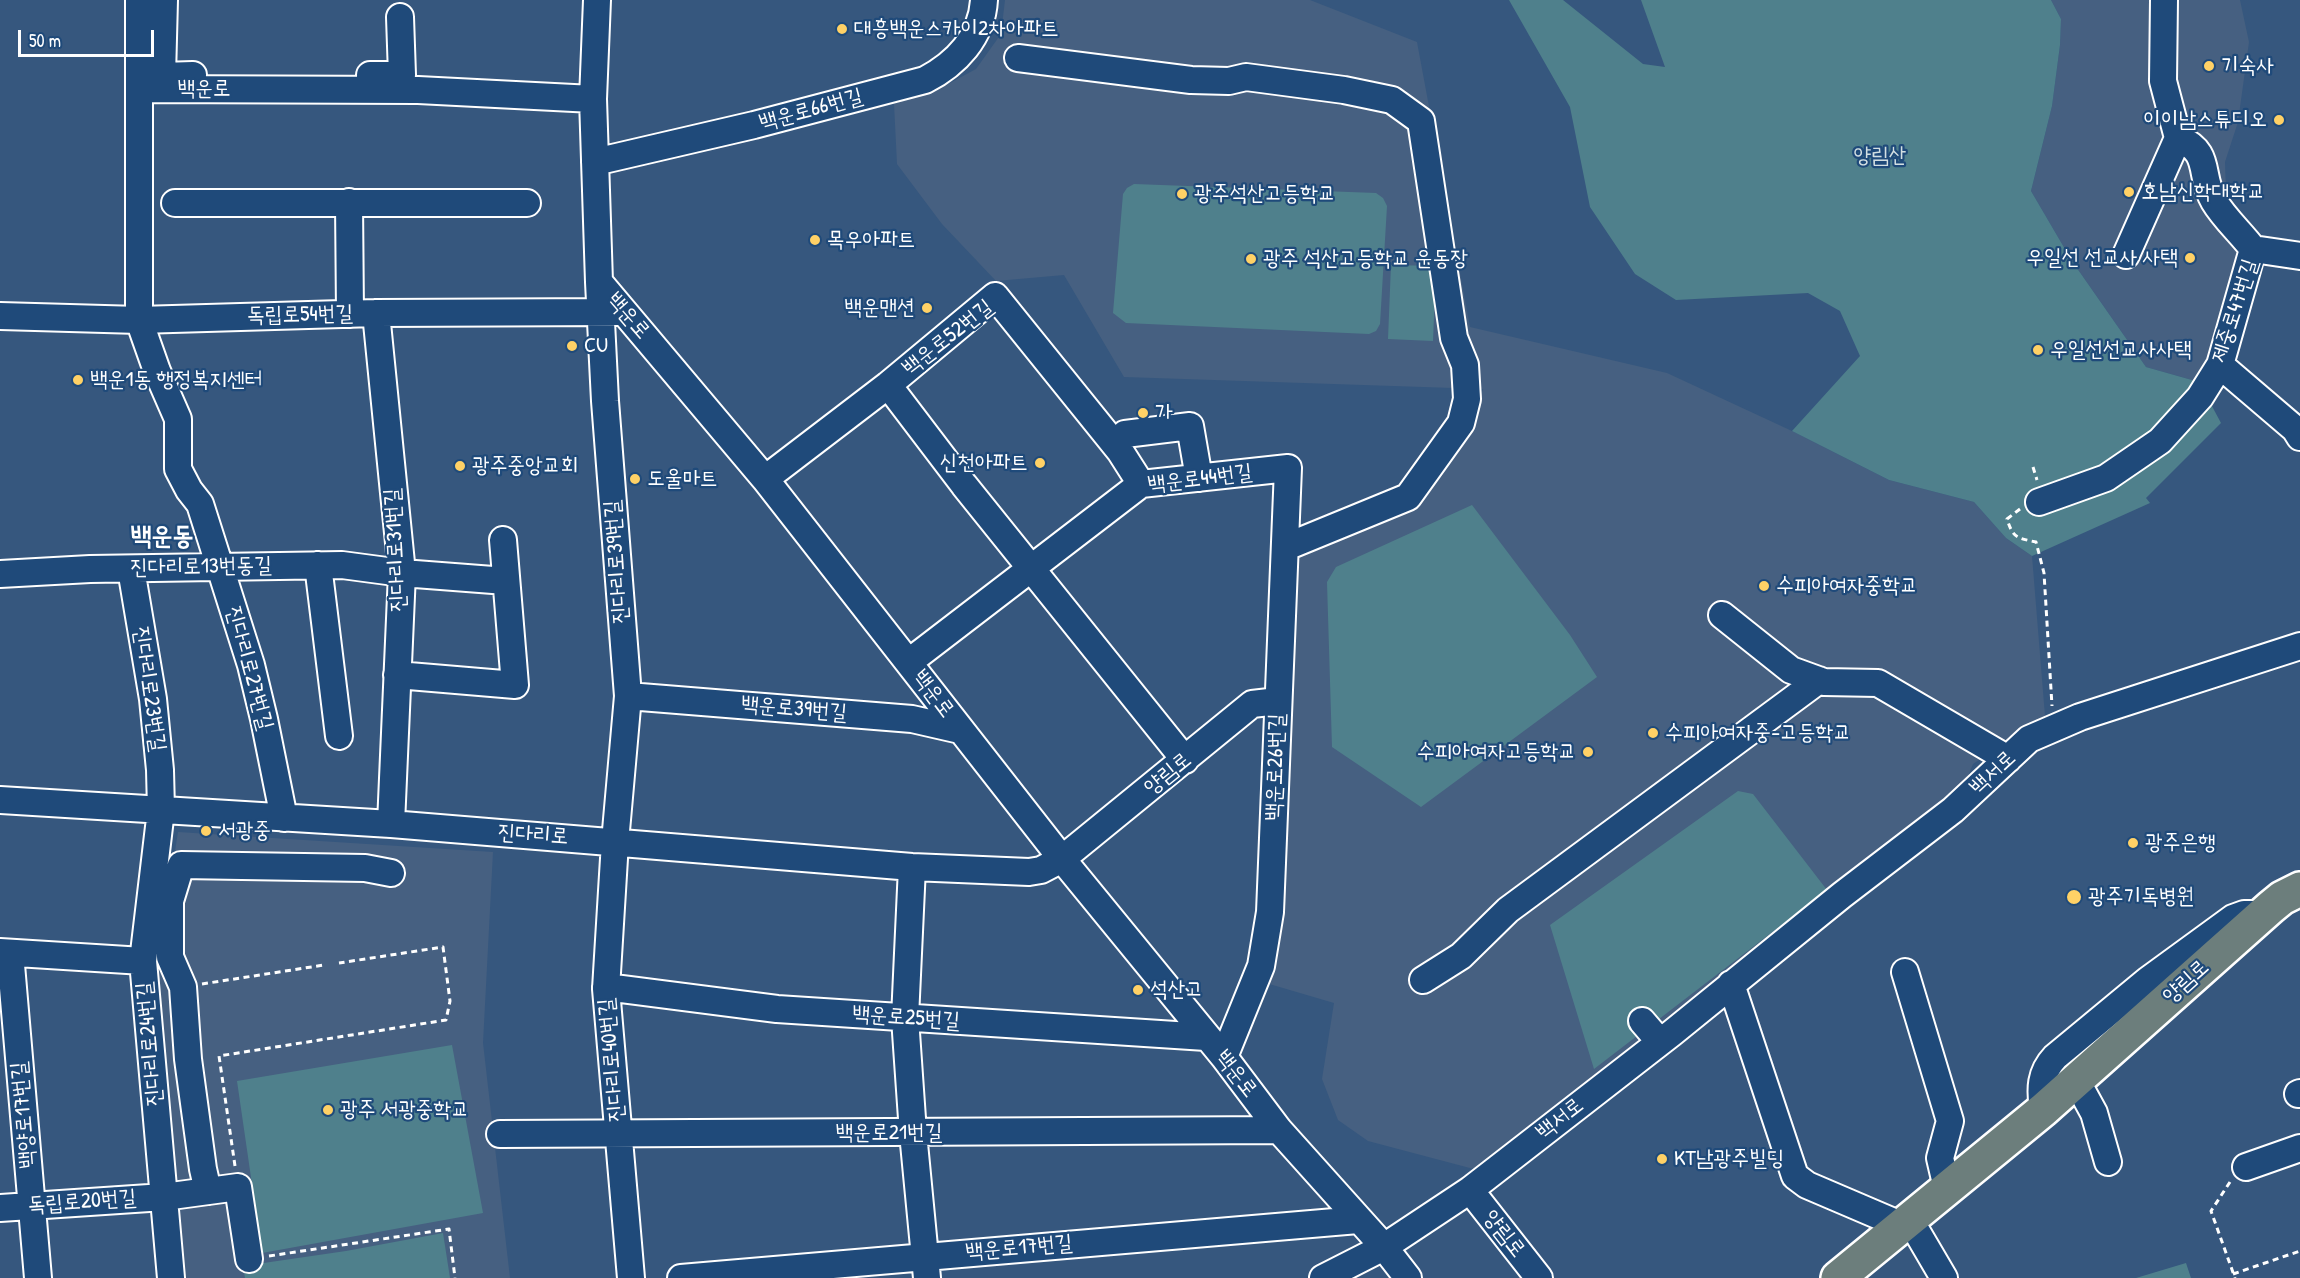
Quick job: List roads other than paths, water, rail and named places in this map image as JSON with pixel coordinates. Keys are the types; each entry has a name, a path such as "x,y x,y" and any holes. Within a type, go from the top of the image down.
{"main road":[{"name":"양림로","path":"1838,1278 2043,1110 2262,914 2282,898 2300,889"}],"street":[{"name":"진다리로27번길","path":"140,0 139,320 157,371 178,419 178,469 189,490 200,504 221,567 264,719 284,818"},
{"path":"164,0 162,76 402,75 397,8"},
{"name":"백운로","path":"597,0 593,99 599,282 765,479 1062,859 1224,1057 1279,1130 1408,1278"},
{"name":"백운로66번길","path":"595,162 754,125 925,80 949,67 966,48 977,27 984,0"},
{"path":"2126,255 2178,138 2163,81 2164,0"},
{"path":"397,8 411,32 418,55 418,90"},
{"path":"1018,58 1191,80 1229,81 1246,77 1344,90 1392,100 1421,121 1454,338 1465,365 1467,399 1461,423 1408,497 1286,547"},
{"name":"백운로","path":"139,88 418,90 593,99"},
{"path":"2178,138 2192,144 2198,151 2213,200 2253,249"},
{"path":"348,202 350,314"},
{"path":"175,203 527,203"},
{"name":"제중로47번길","path":"2039,502 2106,478 2160,441 2200,397 2220,365 2253,249 2300,256"},
{"name":"진다리로39번길","path":"599,282 628,696 615,842"},
{"name":"백운로52번길","path":"765,479 888,385 995,296 1120,451 1141,484"},
{"name":"독립로54번길","path":"0,316 139,320 376,313 626,312"},
{"name":"진다리로31번길","path":"376,313 402,573 391,824"},
{"path":"2220,365 2295,429 2300,437"},
{"name":"백운로52번길","path":"888,385 1032,570"},
{"path":"1125,434 1190,426 1199,478"},
{"name":"백운로26번길","path":"1224,1057 1262,966 1270,912 1288,468"},
{"name":"백운로44번길","path":"909,662 1032,570 1141,484 1288,468"},
{"path":"397,675 515,685 503,540"},
{"path":"318,565 339,736"},
{"name":"진다리로13번동길","path":"0,574 342,565 402,573 507,581"},
{"name":"진다리로23번길","path":"132,569 153,699 160,770 161,810"},
{"path":"1032,570 1185,760"},
{"path":"1722,615 1791,670 1819,680 1878,683 2008,759"},
{"name":"백서로","path":"1383,1247 1470,1190 1660,1042 1842,895 1953,810 2029,740 2080,717 2300,646"},
{"path":"1424,980 1461,956 1508,910 1819,680"},
{"name":"백운로39번길","path":"628,696 912,719 960,729"},
{"name":"양림로","path":"1062,859 1252,704 1278,701"},
{"name":"진다리로","path":"0,800 391,824 912,867 1029,872 1041,870 1062,859"},
{"name":"진다리로24번길","path":"161,810 143,961 171,1278"},
{"name":"진다리로40번길","path":"615,842 606,987 631,1278"},
{"path":"208,1191 188,1059 183,987 170,957 170,901 181,865 365,868 391,873"},
{"path":"912,867 905,1018 926,1267"},
{"path":"2043,1110 2041,1084 2047,1066 2055,1056 2148,980 2233,918 2244,914 2262,914"},
{"path":"5,953 143,961"},
{"name":"백양로17번길","path":"5,953 11,1077 32,1206 38,1278"},
{"path":"1905,972 1950,1121 1940,1158 1947,1188"},
{"path":"1731,984 1763,1074 1795,1176 1807,1185 1917,1232 1944,1278"},
{"name":"백운로25번길","path":"606,987 777,1008 1206,1037"},
{"path":"1642,1021 1660,1042"},
{"path":"2076,1080 2094,1113 2108,1162"},
{"name":"백운로21번길","path":"500,1134 1279,1130"},
{"path":"2246,1167 2300,1148"},
{"name":"독립로20번길","path":"0,1208 164,1197 238,1187 249,1259"},
{"name":"양림로","path":"1470,1190 1539,1278"},
{"name":"백운로17번길","path":"681,1278 926,1267 1358,1220"},
{"path":"1323,1278 1383,1247"}],"place":[{"name":"대흥백운스카이2차아파트","path":"842,29"},
{"name":"기숙사","path":"2209,66"},
{"name":"이이남스튜디오","path":"2279,120"},
{"name":"호남신학대학교","path":"2129,192"},
{"name":"광주석산고등학교","path":"1182,194"},
{"name":"목우아파트","path":"815,240"},
{"name":"우일선 선교사 사택","path":"2190,258"},
{"name":"광주 석산고등학교 운동장","path":"1251,259"},
{"name":"백운맨션","path":"927,308"},
{"name":"CU","path":"572,346"},
{"name":"우일선선교사사택","path":"2038,350"},
{"name":"백운1동 행정복지센터","path":"78,380"},
{"name":"가","path":"1143,413"},
{"name":"신천아파트","path":"1040,463"},
{"name":"광주중앙교회","path":"460,466"},
{"name":"도울마트","path":"635,479"},
{"name":"수피아여자중학교","path":"1764,586"},
{"name":"수피아여자중-고등학교","path":"1653,733"},
{"name":"수피아여자고등학교","path":"1588,752"},
{"name":"서광중","path":"206,831"},
{"name":"광주은행","path":"2133,843"},
{"name":"광주기독병원","path":"2074,897"},
{"name":"석산고","path":"1138,990"},
{"name":"광주 서광중학교","path":"328,1110"},
{"name":"KT남광주빌딩","path":"1662,1159"}],"district":[{"name":"백운동","path":"162,537"}],"park label":[{"name":"양림산","path":"1880,156"}]}
